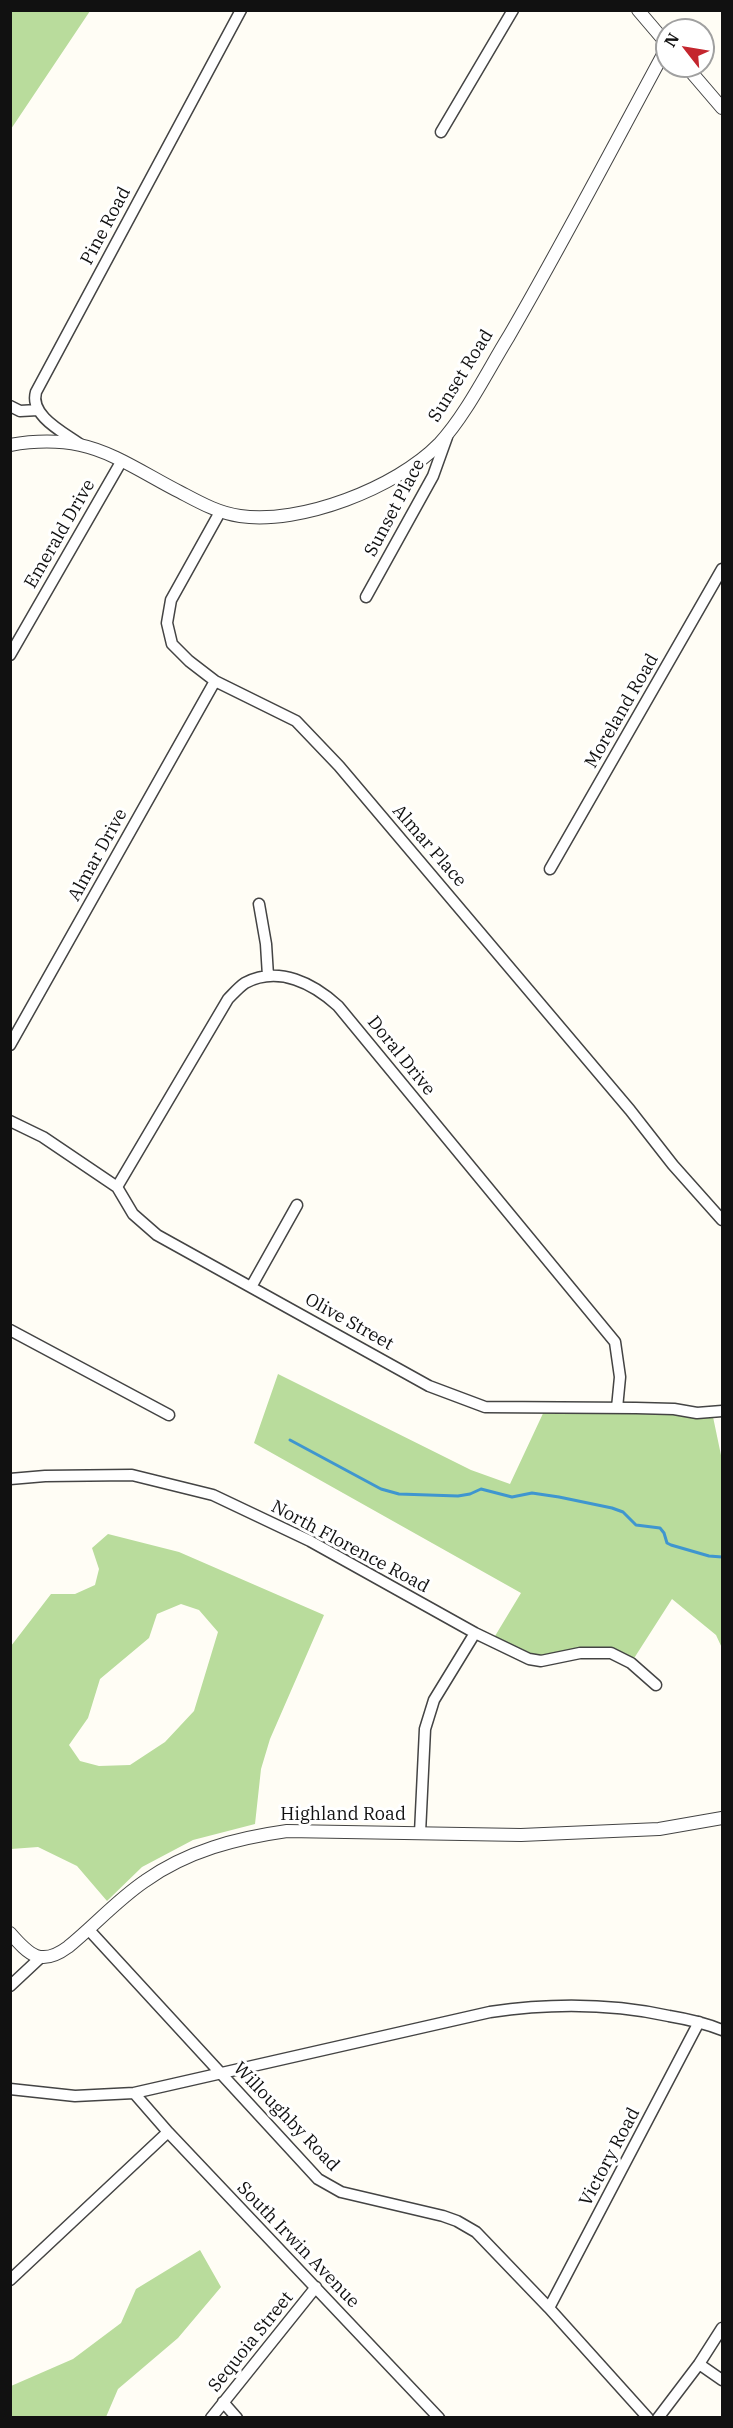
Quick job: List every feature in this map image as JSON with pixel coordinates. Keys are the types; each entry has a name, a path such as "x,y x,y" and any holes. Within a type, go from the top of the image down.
{"street":[{"name":"Pine Road","path":"38,410 34,398 39,385 241,10"},
{"path":"441,132 513,10"},
{"path":"639,10 655,30"},
{"name":"Sunset Road","path":"10,444 55,442 81,445 121,462 220,512 256,518 273,518 309,512 382,484 401,474 429,454 448,432 530,300 655,67"},
{"path":"697,78 723,108"},
{"path":"10,406 20,411 38,410 81,445"},
{"name":"Sunset Place","path":"366,597 433,476 448,432"},
{"name":"Emerald Drive","path":"10,655 121,462"},
{"name":"Almar Place","path":"220,512 171,600 167,623 172,644 215,681 296,721 339,766 630,1110 673,1165 723,1220"},
{"name":"Moreland Road","path":"550,869 723,569"},
{"name":"Almar Drive","path":"10,1045 215,681"},
{"path":"117,1187 228,999 246,983 268,976 266,944 259,904"},
{"name":"Doral Drive","path":"268,976 304,981 320,990 338,1006 615,1342 620,1377 617,1408"},
{"name":"Olive Street","path":"10,1121 43,1137 117,1187 132,1214 157,1235 429,1386 484,1407 674,1409 697,1413 723,1412"},
{"path":"251,1287 297,1205"},
{"path":"10,1330 169,1415"},
{"name":"North Florence Road","path":"10,1479 45,1476 132,1475 213,1495 310,1542 475,1633 529,1659 541,1661 580,1653 611,1653 631,1663 656,1685"},
{"path":"420,1833 425,1729 435,1700 475,1633"},
{"name":"Highland Road","path":"40,1958 61,1953 126,1896 162,1870 201,1851 240,1839 287,1831 520,1835 659,1829 723,1818"},
{"name":"Willoughby Road","path":"89,1930 305,2166 323,2182 340,2192 436,2214 476,2232 549,2308 648,2418"},
{"path":"10,1933 27,1951 40,1958 10,1986"},
{"path":"10,2089 75,2096 134,2093 490,2012 521,2007 603,2005 632,2008 699,2022 723,2030"},
{"name":"Victory Road","path":"549,2308 699,2022"},
{"name":"South Irwin Avenue","path":"134,2093 168,2132 439,2418"},
{"path":"10,2280 168,2132"},
{"name":"Sequoia Street","path":"211,2418 316,2287"},
{"path":"658,2418 723,2328"},
{"path":"699,2364 723,2380"},
{"path":"223,2402 237,2418"}],"green space":[{"path":"10,11 90,11 11,129"},
{"path":"278,1374 471,1470 510,1484 546,1407 712,1412 722,1460 722,1648 716,1635 672,1599 631,1663 611,1653 541,1661 492,1641 521,1593 254,1443"},
{"path":"108,1534 179,1552 324,1615 270,1739 261,1769 255,1824 193,1840 142,1867 107,1901 77,1866 38,1847 11,1849 11,1646 51,1594 75,1594 95,1585 99,1569 92,1548","holes":["181,1604 199,1610 218,1632 194,1711 165,1742 130,1765 99,1766 80,1761 69,1745 88,1718 100,1679 149,1638 157,1614"]},
{"path":"200,2250 221,2287 178,2338 118,2389 106,2417 11,2417 11,2386 73,2359 121,2323 136,2289"}],"waterway":[{"path":"290,1440 381,1489 399,1494 458,1496 481,1489 512,1497 532,1493 559,1497 623,1512 636,1525 660,1528 667,1543 671,1545 709,1556 722,1557"}]}
